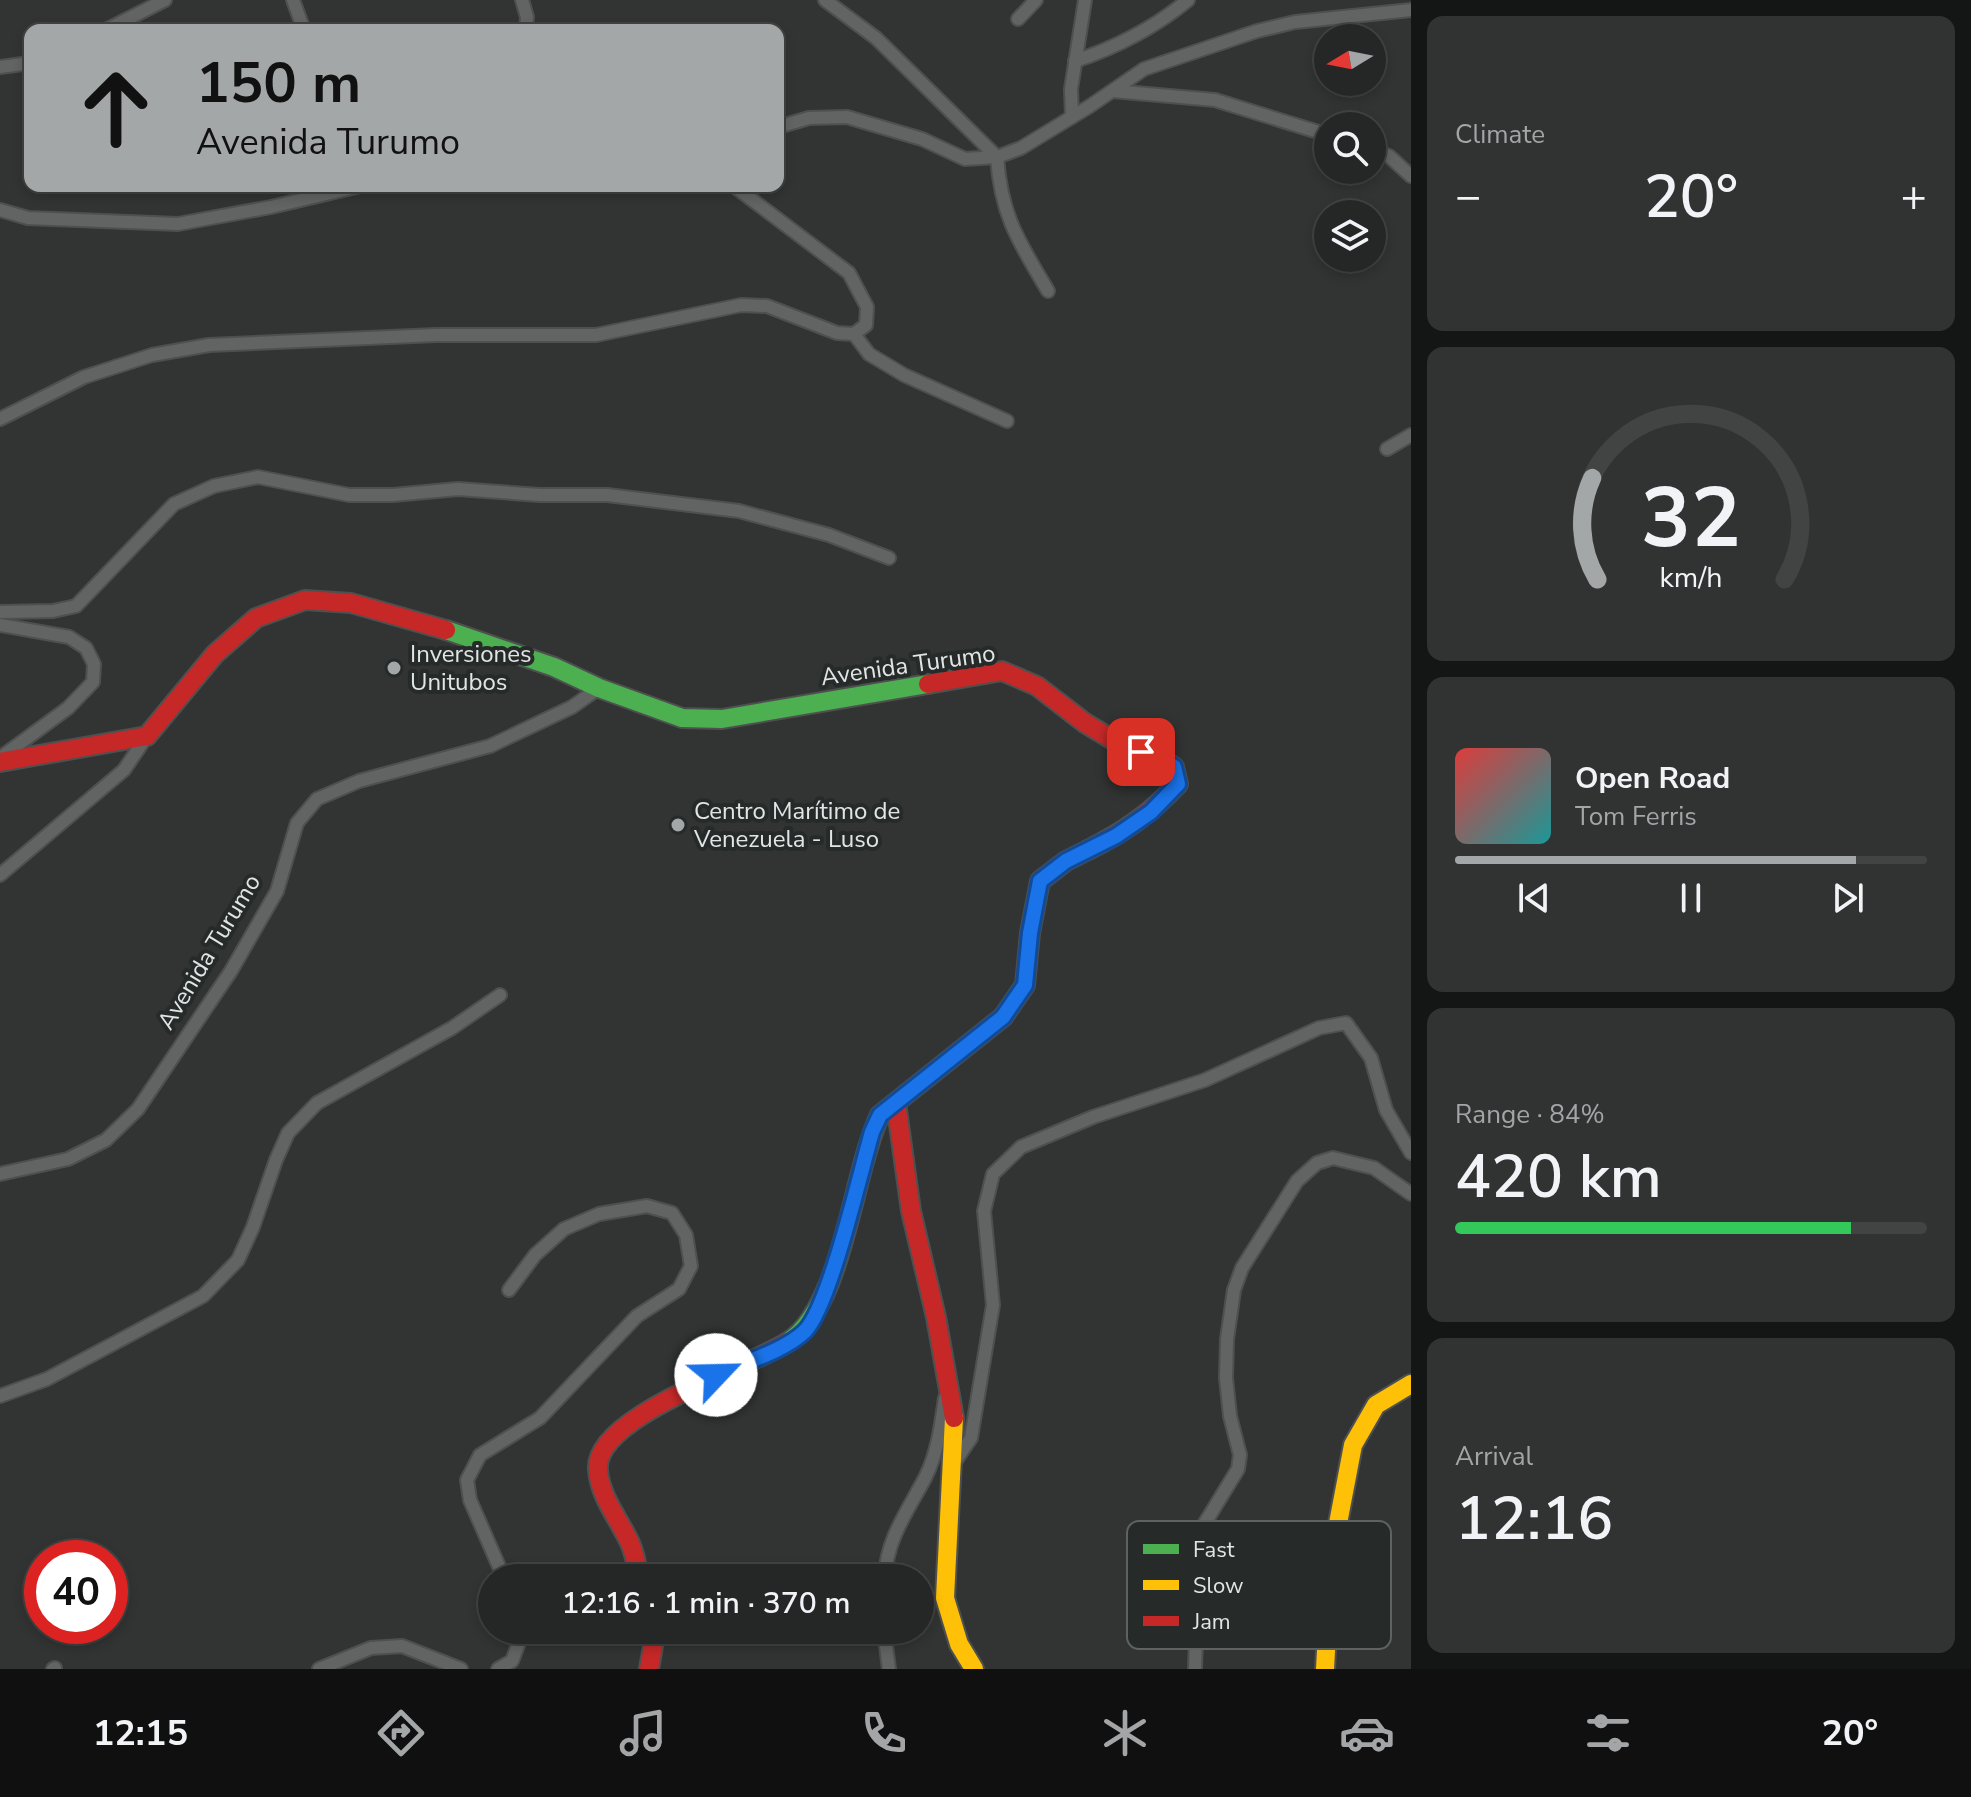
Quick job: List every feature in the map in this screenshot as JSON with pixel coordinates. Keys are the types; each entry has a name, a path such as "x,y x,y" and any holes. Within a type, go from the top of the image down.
{"street":[{"path":"118,24 165,0"},
{"path":"293,0 302,24"},
{"path":"522,0 526,24"},
{"path":"825,0 876,38 997,157 999,188 1013,232 1048,291"},
{"path":"1018,19 1036,0"},
{"path":"1072,117 1071,89 1085,0"},
{"path":"1075,61 1111,49 1165,19 1188,0"},
{"path":"784,125 809,118 847,117 922,139 965,159 997,157 1021,148 1144,69 1257,31 1321,18 1411,10"},
{"path":"0,67 24,64"},
{"path":"1112,91 1215,100 1314,131"},
{"path":"1386,155 1411,176"},
{"path":"0,210 28,218 178,224 331,192"},
{"path":"0,419 84,377 152,355 209,345 436,335 596,335 741,305 767,306 837,333 854,334 866,325 867,307 849,273 742,192"},
{"path":"854,334 869,354 904,375 1007,421"},
{"path":"1387,449 1411,435"},
{"path":"0,612 53,611 76,606 174,504 214,486 258,477 349,495 393,495 458,489 540,495 607,495 739,511 829,535 889,558"},
{"path":"0,875 124,770 147,736 215,654 256,618 305,600 351,603 449,631 554,667 599,688"},
{"path":"0,625 69,637 86,648 94,664 93,682 68,708 0,760"},
{"name":"Avenida Turumo","path":"0,1174 68,1159 106,1140 138,1109 231,971 277,891 297,823 317,799 359,781 490,746 572,707 599,688 682,718 722,719 1002,671 1037,686 1085,723 1118,743 1157,756 1174,767 1178,784 1151,812 1116,836 1066,861 1040,881 1030,933 1025,985 1003,1017 896,1103"},
{"path":"0,760 147,736"},
{"path":"0,1396 47,1379 203,1296 238,1260 288,1133 317,1103 452,1028 500,995"},
{"path":"950,1469 971,1438 993,1305 984,1211 993,1174 1021,1147 1093,1117 1205,1080 1319,1028 1346,1023 1371,1058 1386,1110 1411,1153"},
{"path":"636,1564 599,1479 598,1457 609,1439 628,1424 716,1375 785,1344 805,1331 826,1290 872,1132 880,1115 896,1103 911,1211 948,1375 954,1421 945,1598 959,1644 974,1669"},
{"path":"1206,1521 1238,1469 1240,1455 1230,1416 1226,1378 1227,1339 1234,1290 1242,1268 1297,1181 1317,1163 1333,1158 1374,1168 1411,1194"},
{"path":"498,1564 470,1500 467,1480 480,1455 540,1418 637,1316 679,1289 691,1266 686,1235 672,1213 647,1206 599,1214 564,1229 535,1255 509,1290"},
{"path":"885,1564 905,1511 927,1474 939,1439 948,1375"},
{"path":"1338,1521 1353,1445 1376,1405 1411,1384"},
{"path":"498,1669 512,1661 518,1644"},
{"path":"649,1669 653,1644"},
{"path":"886,1644 889,1669"},
{"path":"319,1669 371,1648 402,1646 461,1669"},
{"path":"1195,1669 1196,1649"},
{"path":"1325,1669 1326,1649"}],"traffic: fast":[{"path":"446,630 554,667 599,688 682,718 722,719 928,684"},
{"path":"788,1342 807,1325 822,1300 834,1270 870,1140 880,1115 1003,1017 1025,985 1030,933 1040,881 1066,861 1088,850"}],"traffic: slow":[{"path":"1338,1521 1353,1445 1376,1405 1411,1384"},
{"path":"954,1418 945,1598 959,1644 974,1669"},
{"path":"1325,1669 1326,1649"}],"traffic: jam":[{"path":"0,762 147,736 215,654 256,618 305,600 351,603 446,630"},
{"path":"928,684 1002,671 1037,686 1085,723 1118,743 1157,756 1174,767 1178,784 1168,795 1136,822 1088,850"},
{"path":"896,1103 911,1211 936,1317 954,1418"},
{"path":"637,1564 632,1547 599,1480 603,1450 620,1431 645,1413 788,1342"},
{"path":"649,1669 653,1644"}],"place":[{"name":"Inversiones Unitubos","path":"394,668"},
{"name":"Centro Marítimo de Venezuela - Luso","path":"678,825"}],"route":[{"path":"716,1375 785,1344 805,1331 826,1290 872,1132 880,1115 1003,1017 1025,985 1030,933 1040,881 1066,861 1116,836 1151,812 1178,784 1174,767 1157,756 1141,752"}]}
